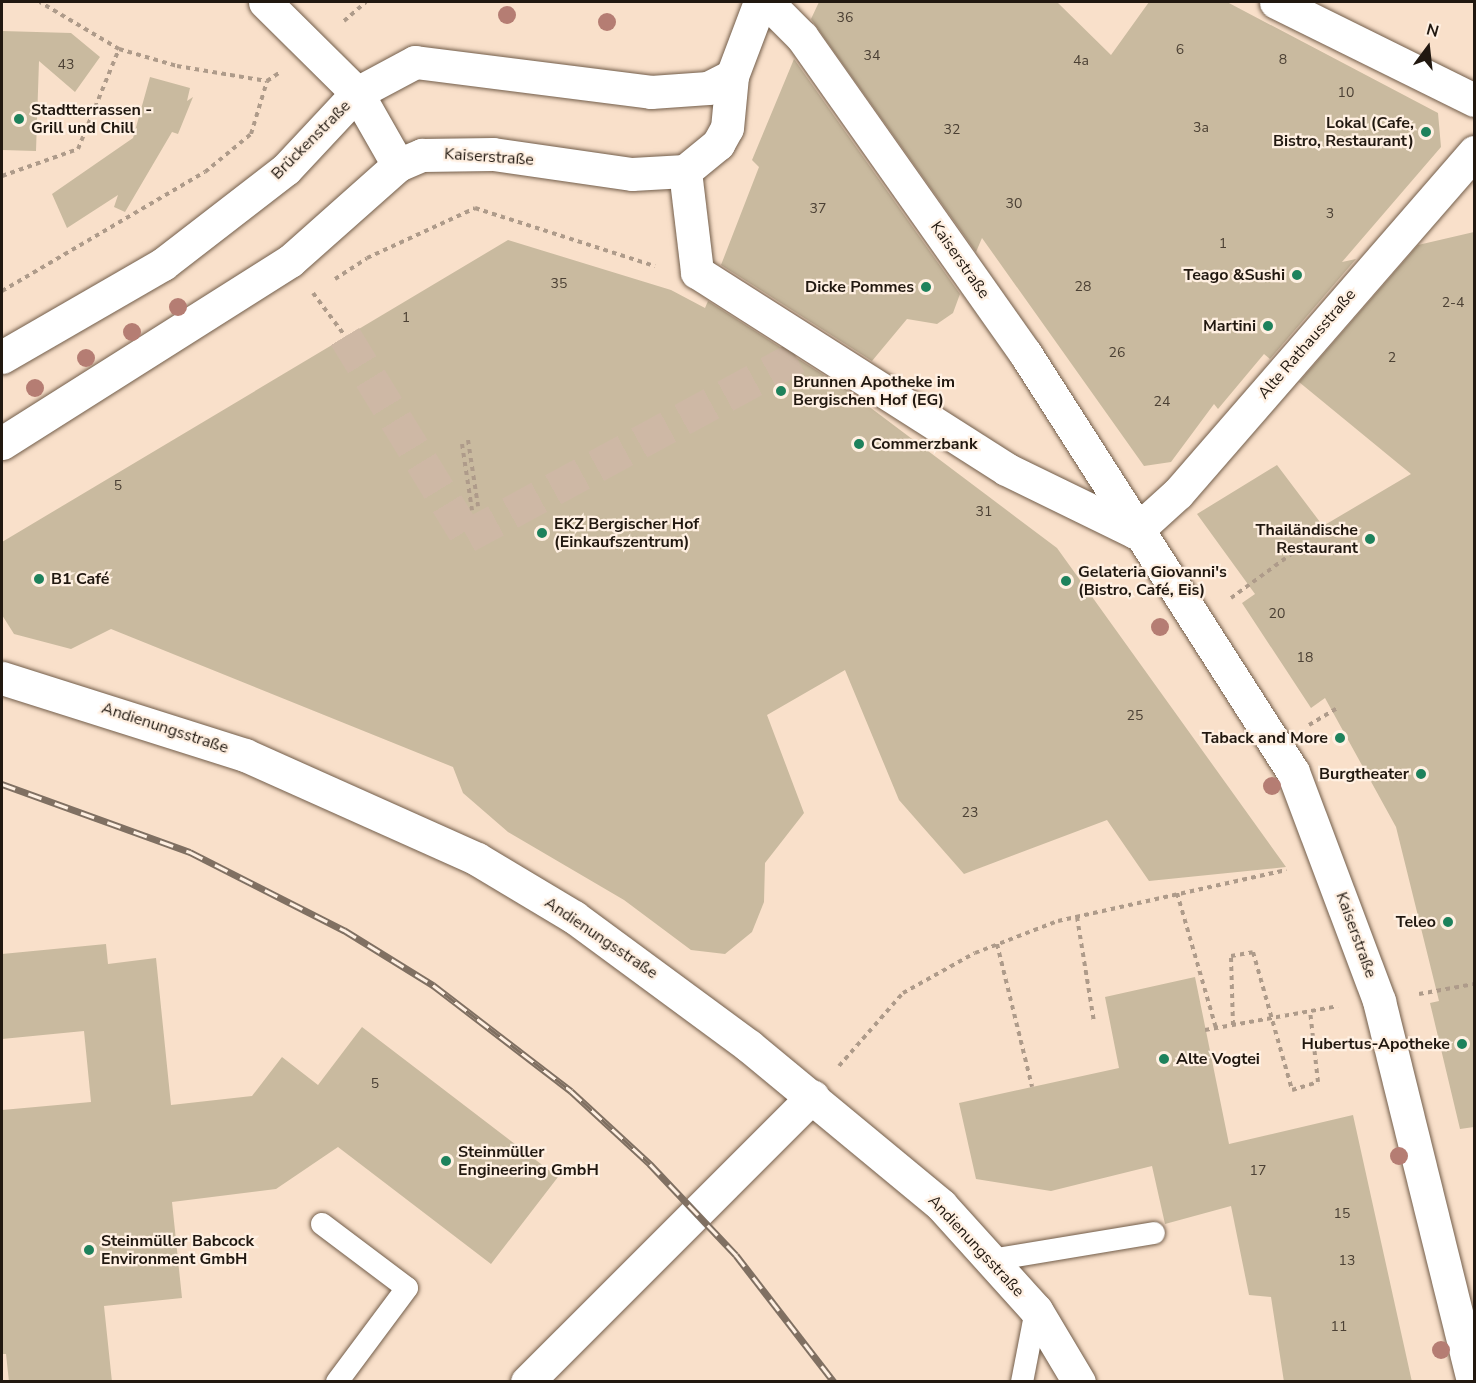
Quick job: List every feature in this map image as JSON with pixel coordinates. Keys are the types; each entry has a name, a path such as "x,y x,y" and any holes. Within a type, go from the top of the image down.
{"street":[{"path":"2,443 290,261 398,165 357,93 265,2"},
{"path":"760,2 732,76 727,128 718,144 685,171 697,272 802,349 1006,469 1135,532"},
{"name":"Kaiserstraße","path":"767,2 802,37 1025,352 1135,532 1293,772 1334,875 1379,1001 1473,1382"},
{"path":"1276,2 1474,100"},
{"name":"Brückenstraße","path":"2,357 163,264 286,169 357,93 415,62 651,93 708,88 732,76"},
{"name":"Kaiserstraße","path":"398,165 451,151 632,174 685,171"},
{"name":"Alte Rathausstraße","path":"1135,532 1178,493 1474,152"},
{"name":"Andienungsstraße","path":"2,678 245,755 477,859 634,958 813,1096 941,1205 1036,1310 1079,1382"},
{"path":"526,1382 813,1096"}],"lane":[{"path":"322,1224 407,1288 337,1382"},
{"path":"991,1260 1154,1233"},
{"path":"1022,1382 1036,1310"}],"path":[{"path":"2,291 205,172 251,134 267,81 177,66 119,49 40,2"},
{"path":"2,176 78,149 119,49"},
{"path":"331,282 367,258 475,208 644,264 697,272"},
{"path":"290,261 345,336"},
{"path":"303,300 322,288"},
{"path":"468,440 478,506"},
{"path":"462,444 472,510"},
{"path":"1231,598 1301,547"},
{"path":"813,1096 903,993 997,944 1077,917 1287,870 1334,875"},
{"path":"1177,893 1216,1028"},
{"path":"1077,917 1094,1022"},
{"path":"997,944 1032,1086"},
{"path":"1233,1025 1231,956 1253,952 1292,1090 1318,1082 1310,1011"},
{"path":"1379,1001 1474,984"},
{"path":"1205,1030 1328,1008"}],"building":[{"path":"819,2 1057,2 1111,55 1149,2 1227,2 1438,113 1441,147 1342,262 1356,259 1270,359 1264,354 1218,409 1214,404 1171,462 1144,466 982,238 976,252 811,19"},
{"name":"Stadtterrassen - Grill und Chill","path":"2,31 71,33 100,57 75,92 39,61 36,151 2,150"},
{"path":"794,59 960,294 953,313 937,324 907,319 872,361 721,265 759,167 752,160"},
{"path":"150,77 190,88 187,101 193,97 178,134 172,132 125,212 114,207 118,195 67,228 52,194 133,138"},
{"path":"1474,232 1474,1127 1460,1129 1430,1003 1439,1001 1396,827 1325,698 1311,708 1242,603 1255,594 1197,514 1277,465 1323,526 1411,474 1299,382 1418,245"},
{"name":"EKZ Bergischer Hof (Einkaufszentrum)","path":"508,240 671,290 705,308 708,301 847,390 1057,548 1286,867 1149,881 1107,820 964,874 899,800 845,670 767,715 804,813 765,863 764,902 752,932 725,954 691,950 624,900 508,832 463,793 453,767 111,629 71,649 14,634 2,615 2,542"},
{"path":"106,944 108,964 156,958 171,1105 252,1096 282,1057 318,1085 362,1027 558,1177 491,1264 338,1147 276,1189 172,1202 182,1298 104,1306 112,1382 9,1382 6,1354 2,1354 2,1110 91,1102 84,1031 2,1039 2,954"},
{"path":"1195,977 1229,1144 1353,1115 1412,1382 1284,1382 1271,1297 1249,1295 1231,1206 1165,1224 1152,1166 1051,1191 976,1179 959,1103 1119,1068 1105,997"}],"tunnel":[{"path":"345,336 467,536 796,357"}],"railway":[{"path":"2,784 190,852 344,930 433,985 571,1091 650,1164 736,1255 834,1382"}],"place":[{"name":"Stadtterrassen - Grill und Chill","path":"19,119"},
{"name":"Lokal (Cafe, Bistro, Restaurant)","path":"1426,132"},
{"name":"Teago &Sushi","path":"1297,275"},
{"name":"Dicke Pommes","path":"926,287"},
{"name":"Martini","path":"1268,326"},
{"name":"Brunnen Apotheke im Bergischen Hof (EG)","path":"781,391"},
{"name":"Commerzbank","path":"859,444"},
{"name":"EKZ Bergischer Hof (Einkaufszentrum)","path":"542,533"},
{"name":"Thailändische Restaurant","path":"1370,539"},
{"name":"B1 Café","path":"39,579"},
{"name":"Gelateria Giovanni's (Bistro, Café, Eis)","path":"1066,581"},
{"name":"Taback and More","path":"1340,738"},
{"name":"Burgtheater","path":"1421,774"},
{"name":"Teleo","path":"1448,922"},
{"name":"Hubertus-Apotheke","path":"1462,1044"},
{"name":"Alte Vogtei","path":"1164,1059"},
{"name":"Steinmüller Engineering GmbH","path":"446,1161"},
{"name":"Steinmüller Babcock Environment GmbH","path":"89,1250"}]}
